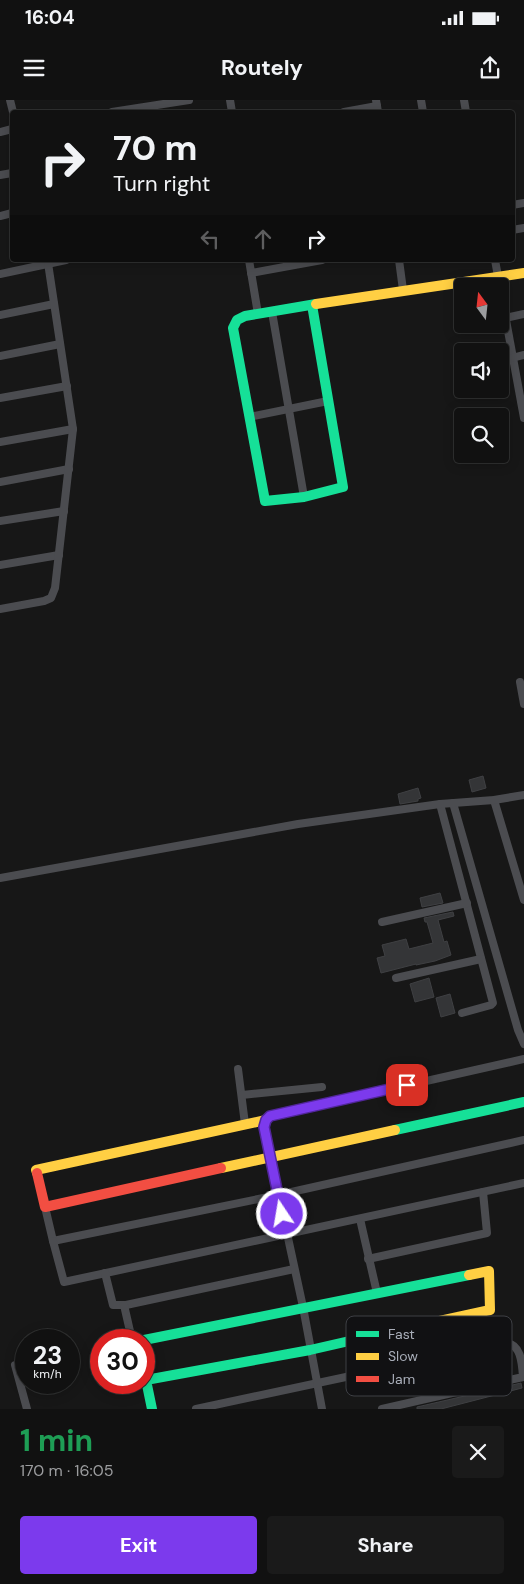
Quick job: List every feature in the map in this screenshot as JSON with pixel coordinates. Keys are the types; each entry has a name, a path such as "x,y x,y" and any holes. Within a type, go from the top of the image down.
{"street":[{"path":"125,110 189,100"},
{"path":"355,110 377,106"},
{"path":"0,274 39,263 54,262"},
{"path":"249,262 258,314"},
{"path":"251,273 311,262"},
{"path":"399,262 403,290"},
{"path":"495,262 499,278"},
{"path":"0,609 44,601 51,598 55,588 73,429 48,263"},
{"path":"503,278 524,273"},
{"path":"312,305 343,487 338,490 304,497 271,502 265,501 233,328 237,320 245,316 403,290 454,284"},
{"path":"0,315 54,304"},
{"path":"272,312 304,497"},
{"path":"509,317 524,314"},
{"path":"507,333 522,397 524,418"},
{"path":"0,356 60,344"},
{"path":"509,359 524,355"},
{"path":"0,398 67,386"},
{"path":"249,417 288,408 328,402"},
{"path":"0,442 73,429"},
{"path":"0,482 69,469"},
{"path":"0,522 64,511"},
{"path":"0,565 59,555"},
{"path":"520,682 524,704"},
{"path":"0,878 298,824 440,804 494,800 524,795"},
{"path":"494,800 524,900"},
{"path":"453,803 518,1030 524,1044"},
{"path":"440,804 492,1003 491,1005 462,1013"},
{"path":"382,922 467,903"},
{"path":"396,978 482,959"},
{"path":"322,1409 303,1307 270,1158 264,1127 266,1120 270,1116 524,1059"},
{"path":"238,1069 245,1124"},
{"path":"242,1095 322,1087"},
{"path":"44,1207 524,1102"},
{"path":"266,1120 36,1170 64,1282 524,1183"},
{"path":"54,1241 278,1195 524,1140"},
{"path":"368,1259 487,1233 483,1192"},
{"path":"360,1219 377,1293"},
{"path":"105,1273 113,1305 124,1305 294,1269"},
{"path":"155,1338 489,1271 490,1310 463,1316"},
{"path":"124,1305 129,1329"},
{"path":"152,1409 146,1380 346,1342"},
{"path":"512,1343 517,1348 523,1376 512,1379"},
{"path":"196,1409 346,1377"},
{"path":"23,1394 27,1409"},
{"path":"382,1409 438,1396"}],"building":[{"path":"483,776 486,788 472,792 469,780"},
{"path":"418,788 421,798 418,801 400,804 398,794"},
{"path":"440,893 443,903 422,907 420,898"},
{"path":"453,912 454,916 438,920 444,942 447,941 451,955 435,961 381,973 377,958 385,956 382,945 406,939 409,949 433,943 424,918"},
{"path":"429,978 434,997 415,1002 410,984"},
{"path":"450,994 455,1013 441,1017 436,998"},
{"path":"521,1383 522,1388 512,1391 512,1385"},
{"path":"465,1396 491,1396 441,1409 417,1409 417,1407"}],"traffic: fast":[{"path":"312,305 343,487 304,497 265,501 233,328 237,320 245,316 316,304"},
{"path":"395,1130 524,1102"},
{"path":"155,1338 469,1275"},
{"path":"152,1409 146,1380 346,1342"}],"traffic: slow":[{"path":"316,304 524,273"},
{"path":"37,1173 36,1170 266,1120"},
{"path":"221,1168 395,1130"},
{"path":"462,1316 490,1310 489,1271 469,1275"}],"traffic: jam":[{"path":"37,1173 45,1207 221,1168"}],"route":[{"path":"282,1214 264,1127 266,1120 270,1116 407,1085"}]}
